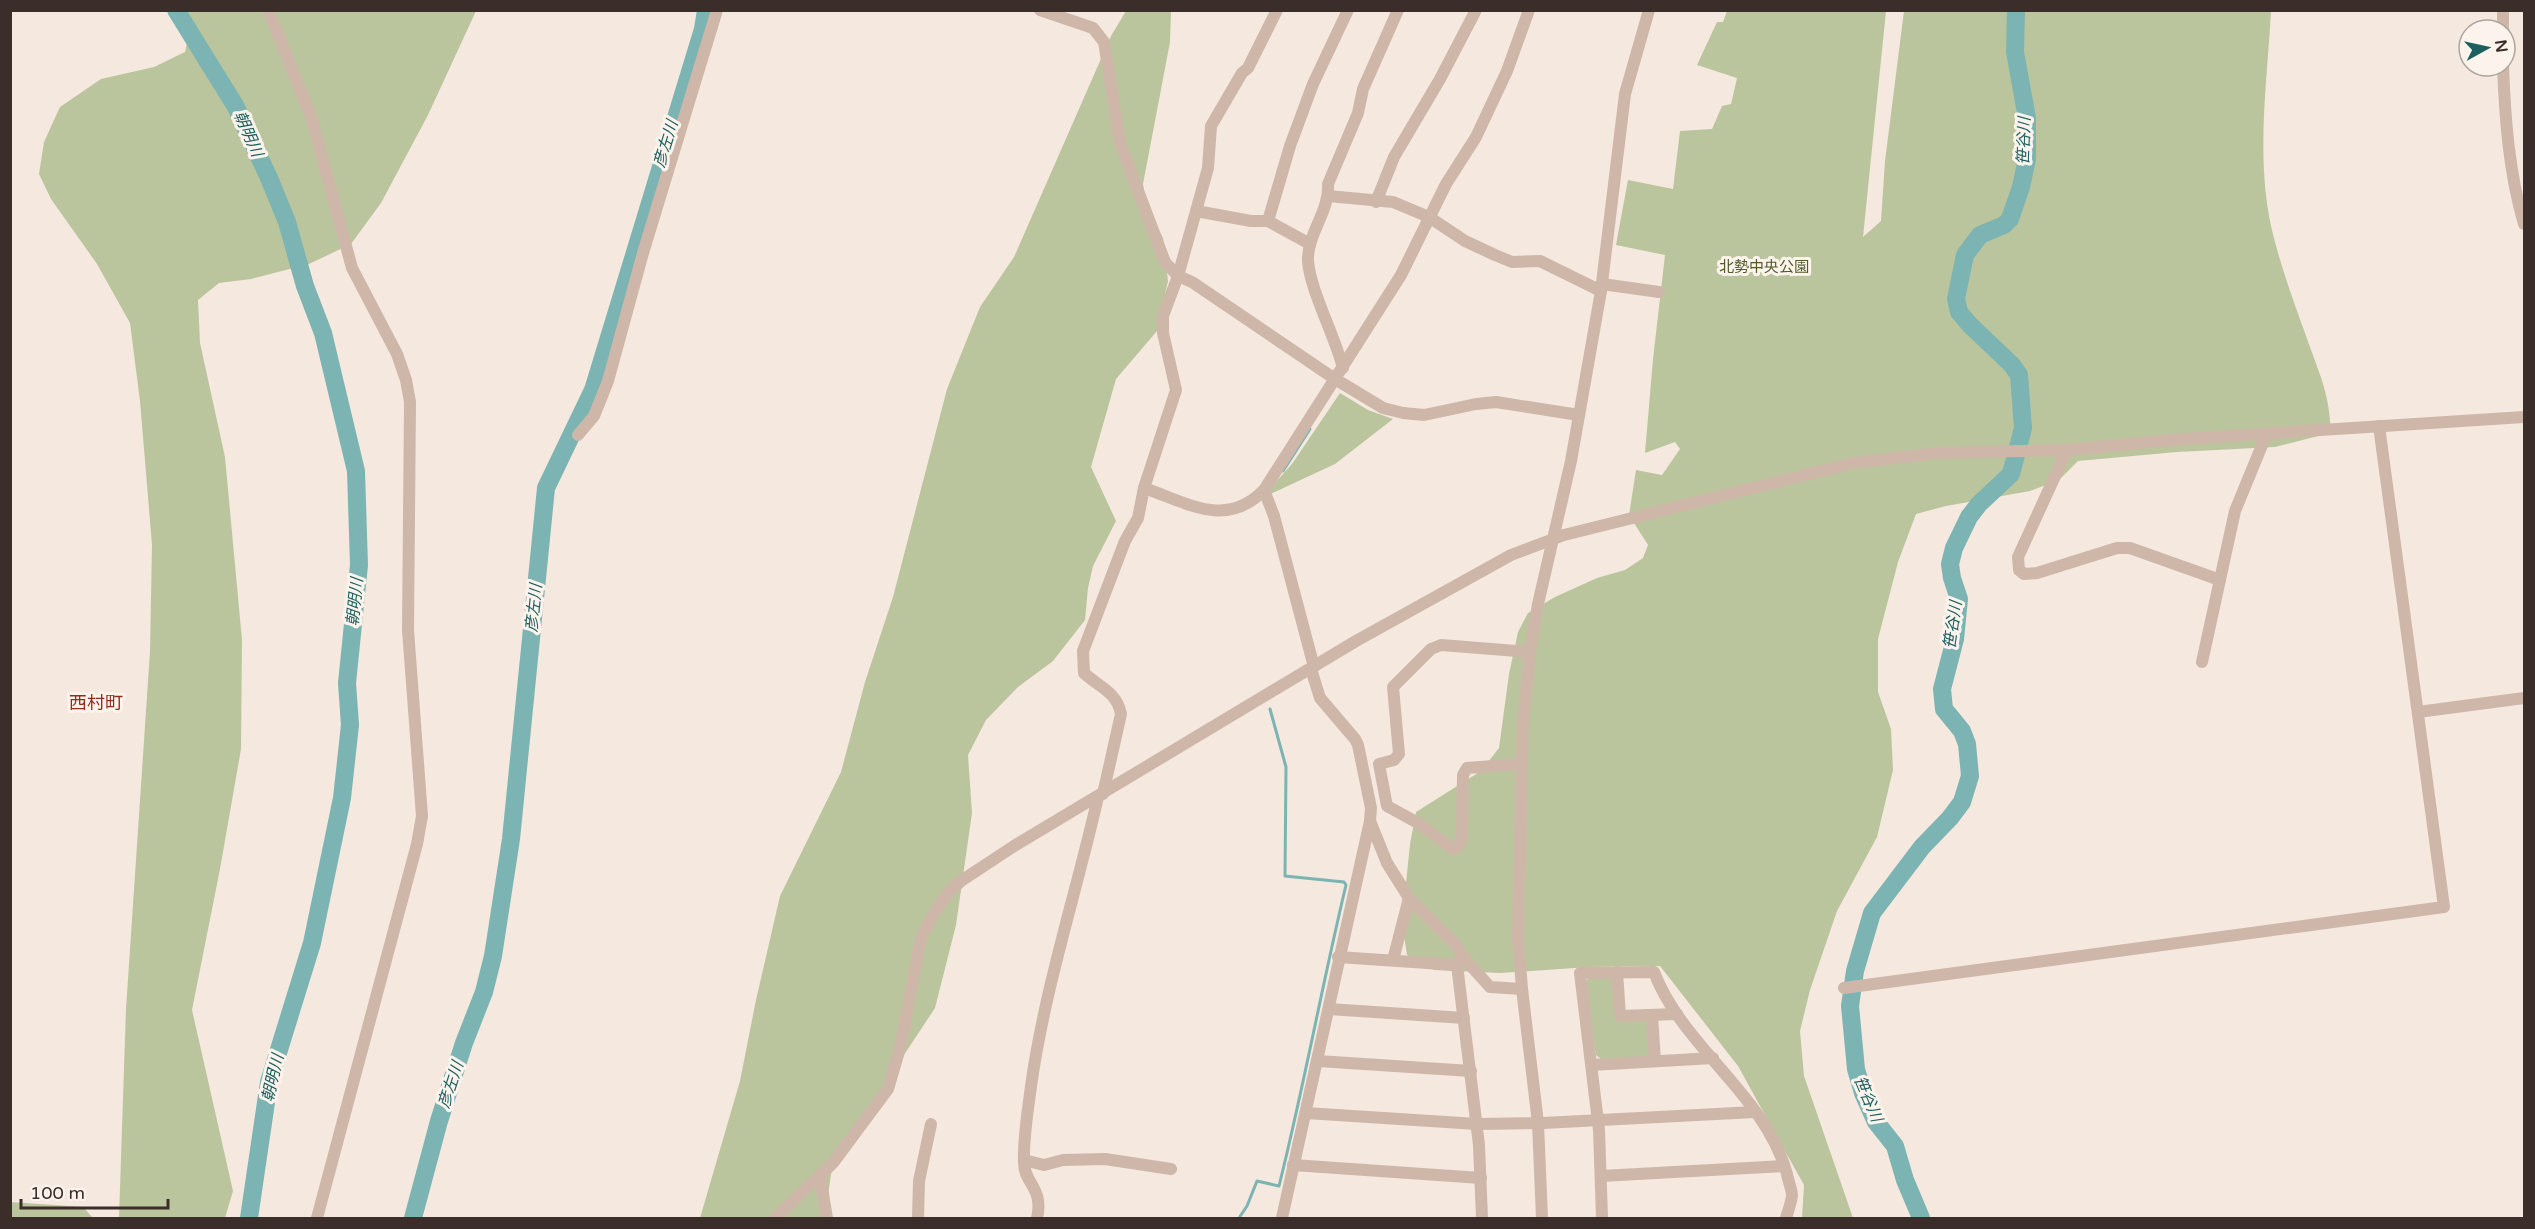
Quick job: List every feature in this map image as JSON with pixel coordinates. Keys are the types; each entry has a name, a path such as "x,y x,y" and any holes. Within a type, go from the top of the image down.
{"street":[{"path":"268,10 311,116 352,268 397,354 406,380 410,402 408,650 422,816 417,843 317,1218"},
{"path":"578,435 594,416 608,381 643,253 717,10"},
{"path":"1040,10 1093,28 1104,42 1120,143 1165,262 1178,276 1192,282 1335,379 1383,408 1424,415 1496,402 1580,415"},
{"path":"1037,1218 1040,1208 1037,1191 1023,1166 1031,1085 1050,979 1121,714 1114,696 1084,673 1083,651 1125,540 1138,519 1144,488 1176,390 1163,333 1163,316 1178,276 1208,168 1212,122 1242,73 1248,68 1277,10"},
{"path":"1268,221 1290,146 1313,84 1348,10"},
{"path":"1343,368 1310,270 1308,259 1310,244 1328,196 1328,184 1358,113 1363,89 1398,10"},
{"path":"1376,202 1394,157 1440,79 1476,10"},
{"path":"1144,488 1216,512 1238,508 1251,502 1264,489 1401,275 1446,184 1476,138 1507,70 1529,10"},
{"path":"1542,1218 1538,1123 1522,989 1518,874 1520,765 1530,652 1580,415 1601,288 1625,94 1649,10"},
{"path":"2504,78 2506,128 2513,176 2524,224"},
{"path":"1328,196 1393,202 1429,218 1465,241 1512,262 1540,261 1601,288 1659,292"},
{"path":"1196,211 1268,221 1310,244"},
{"path":"775,1218 820,1176 854,1136 888,1089 900,1048 921,938 928,923 949,892 973,871 1356,641 1511,555 1552,540 1711,496 1854,463 1937,453 2037,452 2267,433 2524,417"},
{"path":"1844,988 2444,907 2379,426"},
{"path":"2202,662 2235,511 2267,433"},
{"path":"2067,450 2018,557 2019,570 2024,574 2037,573 2117,548 2130,548 2220,580"},
{"path":"1264,489 1274,516 1320,698 1358,745 1371,808 1318,1061 1293,1165 1286,1218"},
{"path":"1520,765 1467,768 1463,776 1462,838 1458,847 1453,849 1418,823 1387,806 1378,764 1394,760 1399,754 1393,687 1431,649 1442,645 1530,652"},
{"path":"2418,712 2524,698"},
{"path":"1370,821 1387,863 1409,898 1457,946 1477,1124 1482,1218"},
{"path":"1393,960 1409,898"},
{"path":"1338,957 1460,960 1490,987 1522,989"},
{"path":"1617,972 1620,1017 1677,1014"},
{"path":"1602,1218 1598,1121 1580,973 1654,972 1662,992 1677,1014 1755,1112 1781,1154 1792,1195 1786,1218"},
{"path":"1329,1009 1464,1018"},
{"path":"1652,1015 1655,1061"},
{"path":"1592,1065 1713,1058"},
{"path":"1318,1061 1471,1071"},
{"path":"1306,1113 1477,1124 1598,1121 1755,1112"},
{"path":"918,1218 919,1181 931,1124"},
{"path":"1024,1160 1044,1165 1063,1160 1105,1159 1171,1169"},
{"path":"1037,1191 1044,1165"},
{"path":"1293,1165 1481,1178"},
{"path":"1601,1176 1784,1166"},
{"path":"820,1176 827,1218"}],"green space":[{"path":"181,11 476,11 428,115 381,203 351,244 309,264 251,279 219,283 198,300 200,343 225,457 242,640 241,749 192,1010 233,1191 225,1218 119,1218 126,1009 150,651 152,545 140,401 130,323 97,264 51,199 39,174 44,142 60,107 101,79 154,67 185,52 189,33"},
{"path":"1126,11 1171,11 1170,42 1143,184 1147,207 1163,238 1168,281 1157,331 1116,379 1091,467 1116,521 1093,566 1085,620 1053,661 1018,687 986,720 968,755 972,813 956,925 935,1008 853,1132 831,1174 825,1218 700,1218 740,1081 780,896 841,772 865,682 893,597 947,389 980,307 1014,257 1111,36"},
{"name":"北勢中央公園","path":"1727,11 1886,11 1863,237 1881,221 1885,161 1904,11 2271,11 2263,156 2269,214 2285,276 2326,394 2330,420 2330,433 2275,447 2177,452 2078,461 2059,480 2030,491 1946,506 1916,514 1898,562 1878,639 1878,692 1891,729 1893,770 1877,837 1837,911 1810,990 1800,1031 1804,1076 1853,1218 1802,1218 1804,1185 1738,1066 1660,966 1589,967 1500,973 1434,970 1407,955 1402,923 1410,844 1416,812 1481,771 1499,748 1509,674 1518,632 1528,613 1555,597 1597,578 1625,570 1643,558 1648,545 1629,515 1636,470 1662,475 1680,449 1675,442 1645,453 1665,255 1616,245 1628,180 1673,189 1680,131 1712,129 1722,106 1731,104 1737,78 1697,65 1717,22 1723,22"},
{"path":"1340,393 1368,410 1393,419 1335,464 1266,496 1266,493 1292,464"},
{"path":"1591,976 1614,976 1617,1019 1647,1018 1652,1057 1602,1060 1596,1055 1585,982"},
{"path":"10,1202 83,1207 93,1218 11,1218"}],"waterway":[{"name":"朝明川","path":"176,10 236,107 287,222 305,286 323,333 356,471 359,565 347,683 350,725 342,798 312,943 269,1082 249,1218"},
{"name":"彦左川","path":"413,1218 439,1121 464,1043 484,992 493,956 511,839 546,488 593,390 703,29 706,10"},
{"name":"笹谷川","path":"1921,1218 1905,1180 1895,1146 1876,1122 1863,1093 1856,1069 1850,1006 1855,971 1872,913 1922,847 1962,802 1970,776 1967,744 1962,731 1944,709 1942,689 1955,639 1959,599 1950,564 1954,548 1969,517 1979,504 2011,474 2023,428 2019,375 2012,365 1959,312 1956,299 1965,255 1980,235 2004,225 2010,219 2021,187 2027,159 2027,118 2015,52 2016,10"},
{"path":"1283,471 1310,429"},
{"path":"1239,1218 1247,1206 1257,1181 1279,1186 1346,885 1344,882 1285,876 1286,767 1270,709"}],"district":[{"name":"西村町","path":"96,703"}]}
